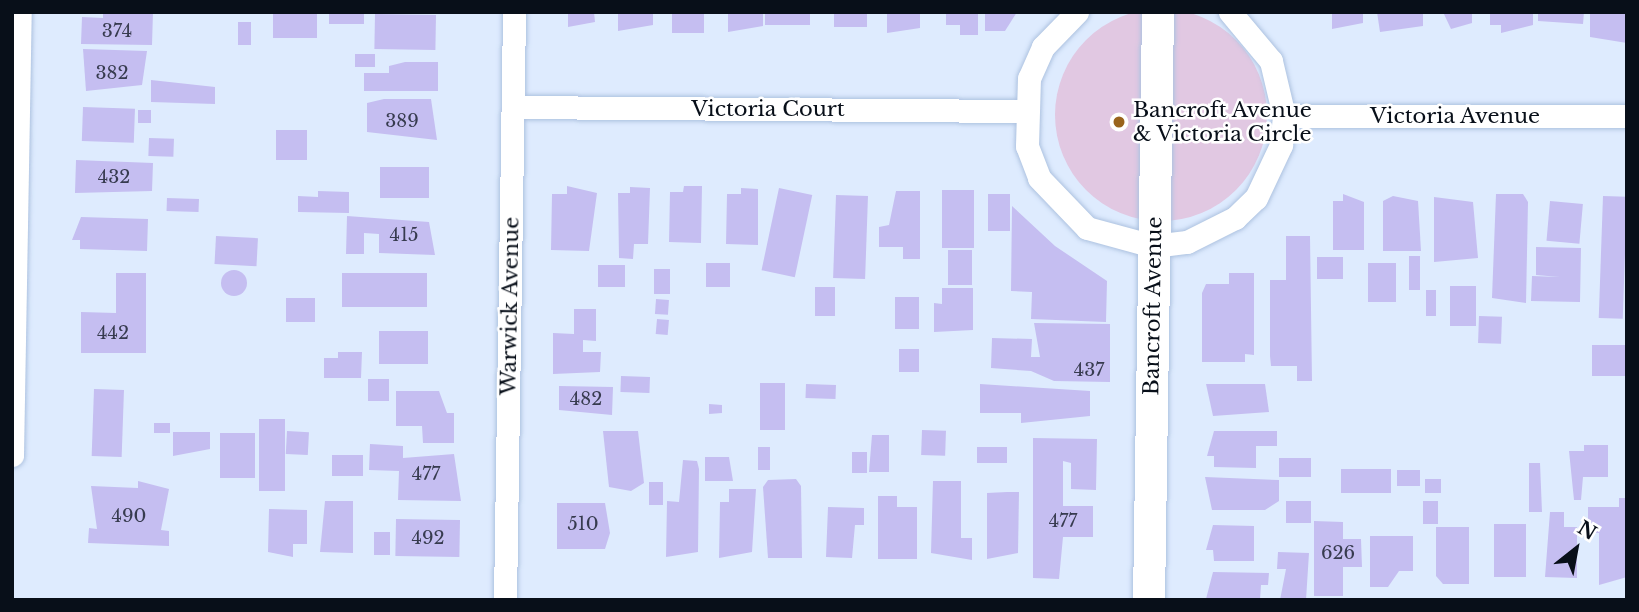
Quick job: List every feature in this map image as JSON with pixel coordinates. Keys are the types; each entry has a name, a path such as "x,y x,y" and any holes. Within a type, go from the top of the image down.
{"main road":[{"name":"Bancroft Avenue","path":"1149,600 1158,12"}],"street":[{"path":"12,456 20,12"},
{"name":"Warwick Avenue","path":"505,600 514,12"},
{"path":"1077,12 1043,47 1024,111 1039,178 1059,206 1112,239 1153,246 1210,234 1256,198 1281,145 1284,116 1271,61 1230,12"},
{"name":"Victoria Court","path":"513,107 1024,111"},
{"name":"Victoria Avenue","path":"1284,116 1627,116"}],"shaded area":[{"path":"1161,9 1182,11 1201,17 1236,40 1259,75 1265,94 1265,136 1259,155 1236,190 1201,213 1182,219 1161,221 1140,219 1121,213 1086,190 1063,155 1057,136 1055,115 1057,94 1063,75 1086,40 1121,17 1140,11"}],"building":[{"path":"103,12 153,12 152,45 81,44 82,17 103,18"},
{"path":"273,12 317,12 317,38 273,38"},
{"path":"329,12 364,12 364,24 329,24"},
{"path":"568,12 594,12 595,22 568,27"},
{"path":"618,12 653,12 653,25 618,31"},
{"path":"672,12 704,12 704,33 672,33"},
{"path":"728,12 763,12 763,26 728,32"},
{"path":"765,12 810,12 810,25 765,25"},
{"path":"834,12 867,12 867,27 834,27"},
{"path":"887,12 920,12 920,28 887,33"},
{"path":"946,12 978,12 978,35 960,35 960,25 946,25"},
{"path":"985,12 1017,12 1005,31 985,31"},
{"path":"1332,12 1363,12 1363,23 1332,29"},
{"path":"1377,12 1423,12 1423,26 1380,32"},
{"path":"1443,12 1472,12 1472,23 1451,29"},
{"path":"1490,12 1533,12 1533,25 1501,33 1501,25 1490,25"},
{"path":"1538,12 1584,12 1583,24 1538,21"},
{"path":"1590,12 1627,12 1627,43 1590,37"},
{"path":"375,14 436,15 435,50 374,49"},
{"path":"238,22 251,22 251,45 238,45"},
{"path":"83,49 147,51 142,85 86,91"},
{"path":"355,54 375,54 375,67 355,67"},
{"path":"405,62 438,62 438,91 364,91 364,73 389,73 389,66"},
{"path":"151,80 215,87 215,104 151,102"},
{"path":"384,99 431,99 437,140 367,132 367,103"},
{"path":"83,107 135,109 134,143 82,141"},
{"path":"138,110 151,110 151,123 138,123"},
{"path":"276,130 307,130 307,160 276,160"},
{"path":"149,138 174,139 173,157 148,156"},
{"path":"76,160 153,163 152,191 75,193"},
{"path":"380,167 429,167 429,198 380,198"},
{"path":"567,186 597,193 589,251 551,250 552,194 567,194"},
{"path":"684,186 702,186 701,243 669,242 670,192 683,192"},
{"path":"630,187 650,188 648,244 634,244 633,259 619,258 618,193 630,193"},
{"path":"741,188 758,189 758,245 726,244 727,194 741,194"},
{"path":"779,188 812,195 795,277 762,270"},
{"path":"942,190 974,190 974,248 942,248"},
{"path":"318,191 349,192 349,213 298,212 298,196 318,197"},
{"path":"896,191 920,191 920,259 903,259 903,247 879,247 879,227 889,225"},
{"path":"988,194 1010,194 1010,231 988,231"},
{"path":"1343,194 1364,202 1364,250 1333,250 1333,201 1343,201"},
{"path":"1496,194 1523,194 1528,202 1526,303 1492,298"},
{"path":"836,195 868,196 865,279 833,278"},
{"path":"1393,196 1418,201 1421,251 1383,251 1383,201"},
{"path":"1603,196 1627,197 1623,319 1599,318"},
{"path":"1434,197 1473,202 1478,258 1434,262"},
{"path":"167,198 199,199 199,212 167,211"},
{"path":"1550,201 1583,204 1579,244 1547,241"},
{"path":"1012,206 1055,246 1107,281 1106,322 1031,319 1032,292 1011,291"},
{"path":"347,216 429,222 435,255 379,253 379,234 364,233 364,254 346,254"},
{"path":"81,217 148,219 147,251 80,249 80,240 72,240"},
{"path":"216,236 258,238 256,266 215,264"},
{"path":"1286,236 1310,236 1312,381 1297,381 1297,366 1271,366 1270,280 1286,280"},
{"path":"1536,247 1581,248 1580,302 1531,301 1532,276 1560,277 1536,275"},
{"path":"948,250 972,250 972,285 948,285"},
{"path":"1409,256 1420,256 1420,290 1409,290"},
{"path":"1317,257 1343,257 1343,279 1317,279"},
{"path":"706,263 730,263 730,287 706,287"},
{"path":"1368,263 1396,263 1396,302 1368,302"},
{"path":"598,265 625,265 625,287 598,287"},
{"path":"654,269 670,269 670,294 654,294"},
{"path":"234,270 243,274 247,283 243,292 234,296 225,292 221,283 225,274"},
{"path":"116,273 146,273 146,353 81,353 81,312 116,313"},
{"path":"342,273 427,273 427,307 342,307"},
{"path":"1229,273 1254,273 1254,355 1245,354 1245,362 1202,362 1202,293 1206,284 1229,284"},
{"path":"1450,286 1476,286 1476,326 1450,326"},
{"path":"815,287 835,287 835,316 815,316"},
{"path":"942,288 973,288 973,330 934,332 934,303 942,304"},
{"path":"1426,290 1436,290 1436,316 1426,316"},
{"path":"895,297 919,297 919,329 895,329"},
{"path":"286,298 315,298 315,322 286,322"},
{"path":"656,299 669,300 668,315 655,314"},
{"path":"574,309 596,309 596,341 583,340 583,352 601,352 600,372 553,374 553,333 574,334"},
{"path":"1479,316 1502,317 1501,344 1478,343"},
{"path":"657,319 669,320 668,335 656,334"},
{"path":"1034,323 1110,324 1110,382 1054,381 1031,371 991,368 992,338 1032,339 1031,357 1040,357"},
{"path":"379,331 428,331 428,364 379,364"},
{"path":"1592,345 1627,345 1627,376 1592,376"},
{"path":"899,349 919,349 919,372 899,372"},
{"path":"338,352 362,352 361,378 324,378 324,358 338,358"},
{"path":"621,376 650,377 649,393 620,392"},
{"path":"368,379 389,379 389,401 368,401"},
{"path":"760,383 785,383 785,430 760,430"},
{"path":"806,384 836,385 835,399 806,398"},
{"path":"980,384 1090,391 1090,416 1021,423 1021,413 980,413"},
{"path":"1206,384 1265,384 1269,412 1213,416"},
{"path":"559,386 613,387 612,415 559,410"},
{"path":"94,389 124,390 122,457 92,456"},
{"path":"396,391 439,391 447,413 454,413 454,443 423,443 422,426 396,426"},
{"path":"709,404 722,405 722,413 709,414"},
{"path":"259,419 285,419 285,491 259,491"},
{"path":"154,423 170,423 170,433 154,433"},
{"path":"922,430 946,431 945,456 921,455"},
{"path":"287,431 309,432 308,455 286,454"},
{"path":"603,431 638,431 644,483 631,491 609,487"},
{"path":"1214,431 1277,431 1277,446 1256,446 1256,468 1214,467 1214,456 1207,456"},
{"path":"173,432 210,432 210,449 173,456"},
{"path":"220,433 255,433 255,478 220,478"},
{"path":"872,435 889,435 889,472 869,472"},
{"path":"1033,438 1097,439 1096,490 1071,489 1071,463 1063,461 1063,506 1093,506 1093,537 1063,537 1059,579 1033,578"},
{"path":"370,444 403,446 403,458 454,454 461,501 398,500 399,471 369,470"},
{"path":"1584,445 1608,445 1608,477 1583,477 1581,500 1574,500 1569,451 1584,451"},
{"path":"758,447 770,447 770,470 758,470"},
{"path":"977,447 1007,447 1007,463 977,463"},
{"path":"852,452 867,452 867,473 852,473"},
{"path":"332,455 363,455 363,476 332,476"},
{"path":"705,457 729,457 733,481 705,481"},
{"path":"1279,458 1311,458 1311,477 1279,477"},
{"path":"683,460 697,461 699,469 698,552 666,557 667,501 679,502"},
{"path":"1529,463 1540,463 1542,512 1529,512"},
{"path":"1341,469 1391,469 1391,493 1341,493"},
{"path":"1397,470 1420,470 1420,486 1397,486"},
{"path":"1205,477 1279,480 1279,501 1265,510 1212,510"},
{"path":"796,479 801,486 802,558 768,558 763,487 768,480"},
{"path":"1425,479 1441,479 1441,493 1425,493"},
{"path":"138,481 169,489 161,530 169,531 169,546 88,543 89,528 97,529 91,486 138,488"},
{"path":"933,481 961,481 961,538 972,538 972,560 931,553"},
{"path":"649,482 663,482 663,505 649,505"},
{"path":"729,489 756,489 752,552 719,558 720,502 729,502"},
{"path":"1019,492 1018,553 987,559 987,493"},
{"path":"878,496 897,496 897,507 917,507 917,559 878,559"},
{"path":"1619,498 1627,498 1627,577 1599,585 1599,533 1588,533 1588,507 1619,507"},
{"path":"325,501 353,501 353,553 320,552"},
{"path":"1286,501 1311,501 1311,523 1286,523"},
{"path":"1423,501 1438,501 1438,524 1423,524"},
{"path":"557,503 605,503 610,533 605,549 557,549"},
{"path":"828,507 864,508 864,525 855,525 852,558 826,557"},
{"path":"269,509 307,510 307,544 293,544 293,557 268,552"},
{"path":"1550,512 1564,512 1564,527 1577,527 1577,578 1545,577"},
{"path":"396,519 460,520 459,557 395,556"},
{"path":"1314,521 1343,522 1343,539 1361,539 1362,567 1343,567 1343,596 1314,596"},
{"path":"1494,524 1526,524 1526,577 1494,577"},
{"path":"1213,525 1254,526 1254,561 1214,561 1213,550 1206,550"},
{"path":"1436,527 1469,527 1469,584 1443,584 1436,576"},
{"path":"374,532 390,532 390,555 374,555"},
{"path":"1370,536 1413,536 1413,571 1399,571 1388,587 1370,587"},
{"path":"1278,552 1309,553 1306,600 1280,600 1286,569 1277,569"},
{"path":"1213,572 1269,573 1268,585 1261,585 1260,600 1206,599"}],"place":[{"name":"Bancroft Avenue & Victoria Circle","path":"1119,122"}]}
